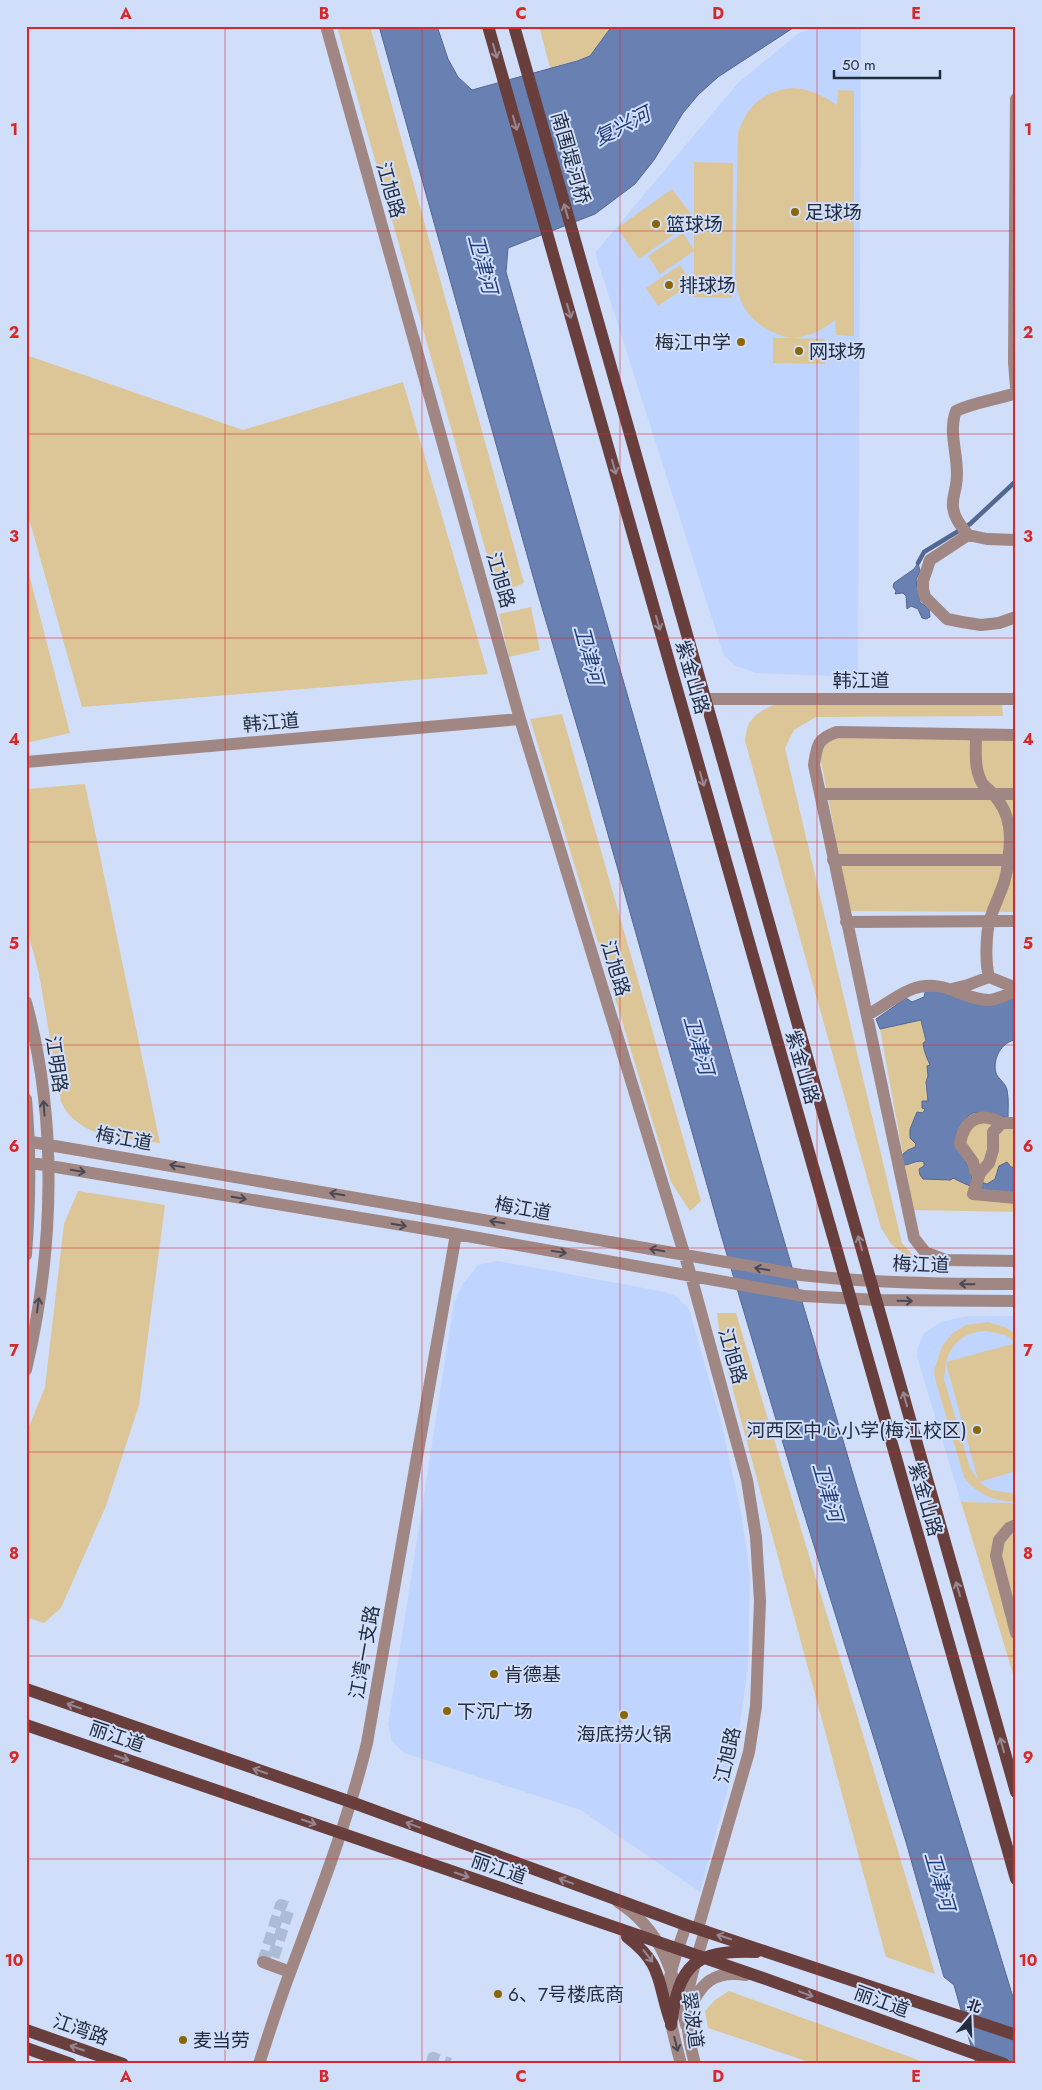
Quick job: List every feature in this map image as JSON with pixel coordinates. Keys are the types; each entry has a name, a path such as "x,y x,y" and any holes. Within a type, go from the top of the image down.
{"main road":[{"name":"紫金山路","path":"488,26 1016,1879"},
{"name":"南围堤河桥","path":"514,26 580,258"},
{"name":"紫金山路","path":"580,258 1016,1792"},
{"name":"丽江道","path":"26,1689 351,1802 696,1928 1016,2036"},
{"name":"丽江道","path":"26,1725 610,1926 698,1959 760,1977 1004,2064"},
{"path":"610,1926 638,1945 650,1958 660,1983 671,2024"},
{"path":"671,2024 677,1988 684,1975 698,1959 726,1953 771,1953"},
{"name":"江湾路","path":"26,2030 123,2064"},
{"name":"江湾路","path":"26,2048 71,2064"}],"street":[{"name":"江旭路","path":"326,26 520,719 685,1255 747,1480 756,1537 760,1601 756,1706 749,1752 696,1928"},
{"path":"1016,99 1014,362 1016,387"},
{"path":"1016,392 999,399 970,404 956,411 951,424 956,460 956,484 952,496 956,518 964,530 987,539 1016,540"},
{"path":"964,530 930,560 923,581 925,597 947,618 962,622 981,625 999,623 1016,617"},
{"name":"韩江道","path":"706,699 1016,699"},
{"name":"韩江道","path":"26,762 520,719"},
{"path":"1016,735 837,732 827,735 818,744 814,765 914,1238 926,1252 946,1260 1016,1261"},
{"path":"976,735 976,766 981,782 994,794 1007,812 1012,860 990,921 986,963 990,976 1016,990"},
{"path":"821,794 1016,794"},
{"path":"833,860 1012,860"},
{"path":"846,922 1016,921"},
{"path":"867,1015 892,1000 924,986 952,988 968,985 990,976"},
{"path":"952,988 962,994 990,1000 1016,990"},
{"name":"江明路","path":"26,1002 35,1034 44,1100 48,1204 43,1268 33,1343 26,1370"},
{"name":"江明路","path":"26,1099 30,1205 26,1255"},
{"path":"978,1181 972,1162 960,1144 963,1130 973,1120 982,1117 992,1118 1002,1123 1016,1123"},
{"path":"1002,1123 993,1132 993,1150 974,1194 1016,1198"},
{"name":"梅江道","path":"28,1141 801,1275 844,1280 924,1284 1016,1284"},
{"name":"梅江道","path":"28,1163 456,1234 804,1296 877,1300 1016,1301"},
{"name":"江湾一支路","path":"259,2064 290,1972 341,1833 367,1743 456,1234"},
{"path":"1015,1629 996,1556 999,1540 1009,1528 1016,1525"},
{"path":"612,1898 636,1915 660,1944 672,1971 686,2025"},
{"name":"翠波道","path":"681,2064 671,2024 668,1995 677,1950 696,1928"},
{"name":"翠波道","path":"695,2064 686,2025 688,1986 698,1959 696,1928"},
{"path":"263,1962 290,1972"},
{"path":"686,2025 692,2003 710,1979 732,1974 760,1977"}],"shaded area":[{"path":"337,26 370,26 524,583 498,594"},
{"path":"539,26 612,26 590,56 550,68"},
{"name":"梅江中学","path":"817,26 861,26 858,677 756,673 736,666 724,656 595,253 738,83 799,33"},
{"path":"793,88 816,93 837,105 838,90 854,91 854,336 836,335 835,320 814,333 791,338 825,339 825,364 773,363 773,338 790,338 768,330 752,318 741,301 735,278 738,133 746,115 758,101 773,92"},
{"path":"694,162 733,163 732,298 694,297 694,251 660,274 648,256 683,233 694,250 694,220 639,259 617,228 672,189 694,218"},
{"name":"排球场","path":"680,265 692,283 658,306 646,288"},
{"path":"26,355 243,430 403,382 488,674 82,707 26,508"},
{"path":"26,562 70,733 26,743"},
{"path":"531,607 540,650 509,657 499,614"},
{"path":"774,705 1002,705 1003,716 816,717 794,730 785,748 902,1243 917,1260 914,1261 891,1244 881,1228 745,741 748,727 753,718"},
{"path":"562,714 701,1201 690,1211 671,1182 530,719"},
{"path":"1016,736 1016,912 850,911 820,756 824,745 837,738"},
{"path":"85,784 160,1143 118,1138 91,1130 69,1114 61,1102 39,974 26,925 26,789"},
{"path":"921,1020 926,1041 923,1043 924,1050 931,1066 927,1066 928,1101 923,1113 917,1112 910,1129 916,1144 915,1147 908,1150 911,1165 919,1161 924,1162 925,1166 920,1168 927,1178 953,1178 968,1183 987,1184 972,1179 961,1125 972,1114 1016,1126 1016,1179 1005,1177 1016,1212 913,1210 880,1029"},
{"path":"78,1191 165,1205 139,1405 106,1506 61,1608 44,1623 26,1617 26,1434 45,1387 64,1224"},
{"path":"498,1261 665,1292 677,1297 689,1309 721,1422 741,1512 750,1576 748,1667 734,1766 700,1892 581,1810 404,1753 392,1741 388,1725 454,1303 462,1285 478,1265"},
{"path":"717,1313 736,1313 935,1974 886,1957 721,1346"},
{"name":"河西区中心小学(梅江校区)","path":"967,1316 1016,1316 1016,1503 961,1502 917,1357 918,1347 924,1333 941,1322"},
{"name":"河西区中心小学(梅江校区)","path":"988,1322 1005,1327 1016,1334 1016,1343 1016,1471 979,1482 991,1490 1016,1494 1016,1502 987,1496 981,1493 964,1477 936,1382 934,1371 942,1346 953,1333 966,1325","holes":["986,1331 1005,1335 1016,1343 946,1362 952,1349 960,1339 972,1333","946,1363 978,1480 970,1468 944,1379"]},
{"path":"961,1502 1016,1503 1016,1684"},
{"path":"729,1991 929,2064 815,2064 708,2028 705,2011 715,2000"}],"water":[{"path":"379,26 437,26 448,59 458,77 472,90 590,56 612,26 796,26 718,77 698,95 683,113 654,160 635,184 595,214 508,248 506,272 778,1220 858,1491 1016,2007 1016,2064 976,2064 954,1985 944,1977 906,1842 802,1507 722,1238 587,760 538,594"},
{"path":"918,563 920,571 916,580 920,602 929,609 930,617 926,619 922,618 918,609 911,606 907,609 906,596 903,593 895,594 896,591 893,587 894,583 914,569"},
{"path":"926,988 973,1002 1016,995 1016,1040 1002,1047 995,1062 996,1073 1007,1090 1008,1118 988,1113 973,1113 961,1125 964,1159 971,1172 972,1179 987,1184 995,1179 999,1166 1007,1162 1011,1167 1016,1168 1016,1190 1001,1193 992,1192 975,1188 953,1178 951,1180 923,1179 919,1169 924,1166 924,1162 919,1161 904,1165 898,1158 915,1147 916,1144 910,1138 910,1129 917,1112 923,1113 925,1109 922,1108 922,1101 928,1101 926,1082 928,1076 927,1066 930,1065 923,1046 923,1043 926,1041 921,1020 880,1029 876,1019 906,998 912,1002 924,997"}],"waterway":[{"path":"918,563 924,552 970,524 1016,481"}],"tunnel":[{"path":"263,1962 281,1905 289,1908 271,1965"},
{"path":"432,2064 433,2058 450,2064"}],"place":[{"name":"足球场","path":"795,212"},
{"name":"篮球场","path":"656,224"},
{"name":"排球场","path":"669,285"},
{"name":"梅江中学","path":"741,342"},
{"name":"网球场","path":"799,351"},
{"name":"河西区中心小学(梅江校区)","path":"977,1430"},
{"name":"肯德基","path":"494,1674"},
{"name":"下沉广场","path":"447,1711"},
{"name":"海底捞火锅","path":"624,1715"},
{"name":"6、7号楼底商","path":"498,1994"},
{"name":"麦当劳","path":"183,2040"}],"water label":[{"name":"复兴河","path":"622,126"},
{"name":"卫津河","path":"483,264"},
{"name":"卫津河","path":"589,655"},
{"name":"卫津河","path":"699,1045"},
{"name":"卫津河","path":"828,1492"},
{"name":"卫津河","path":"940,1881"}]}
